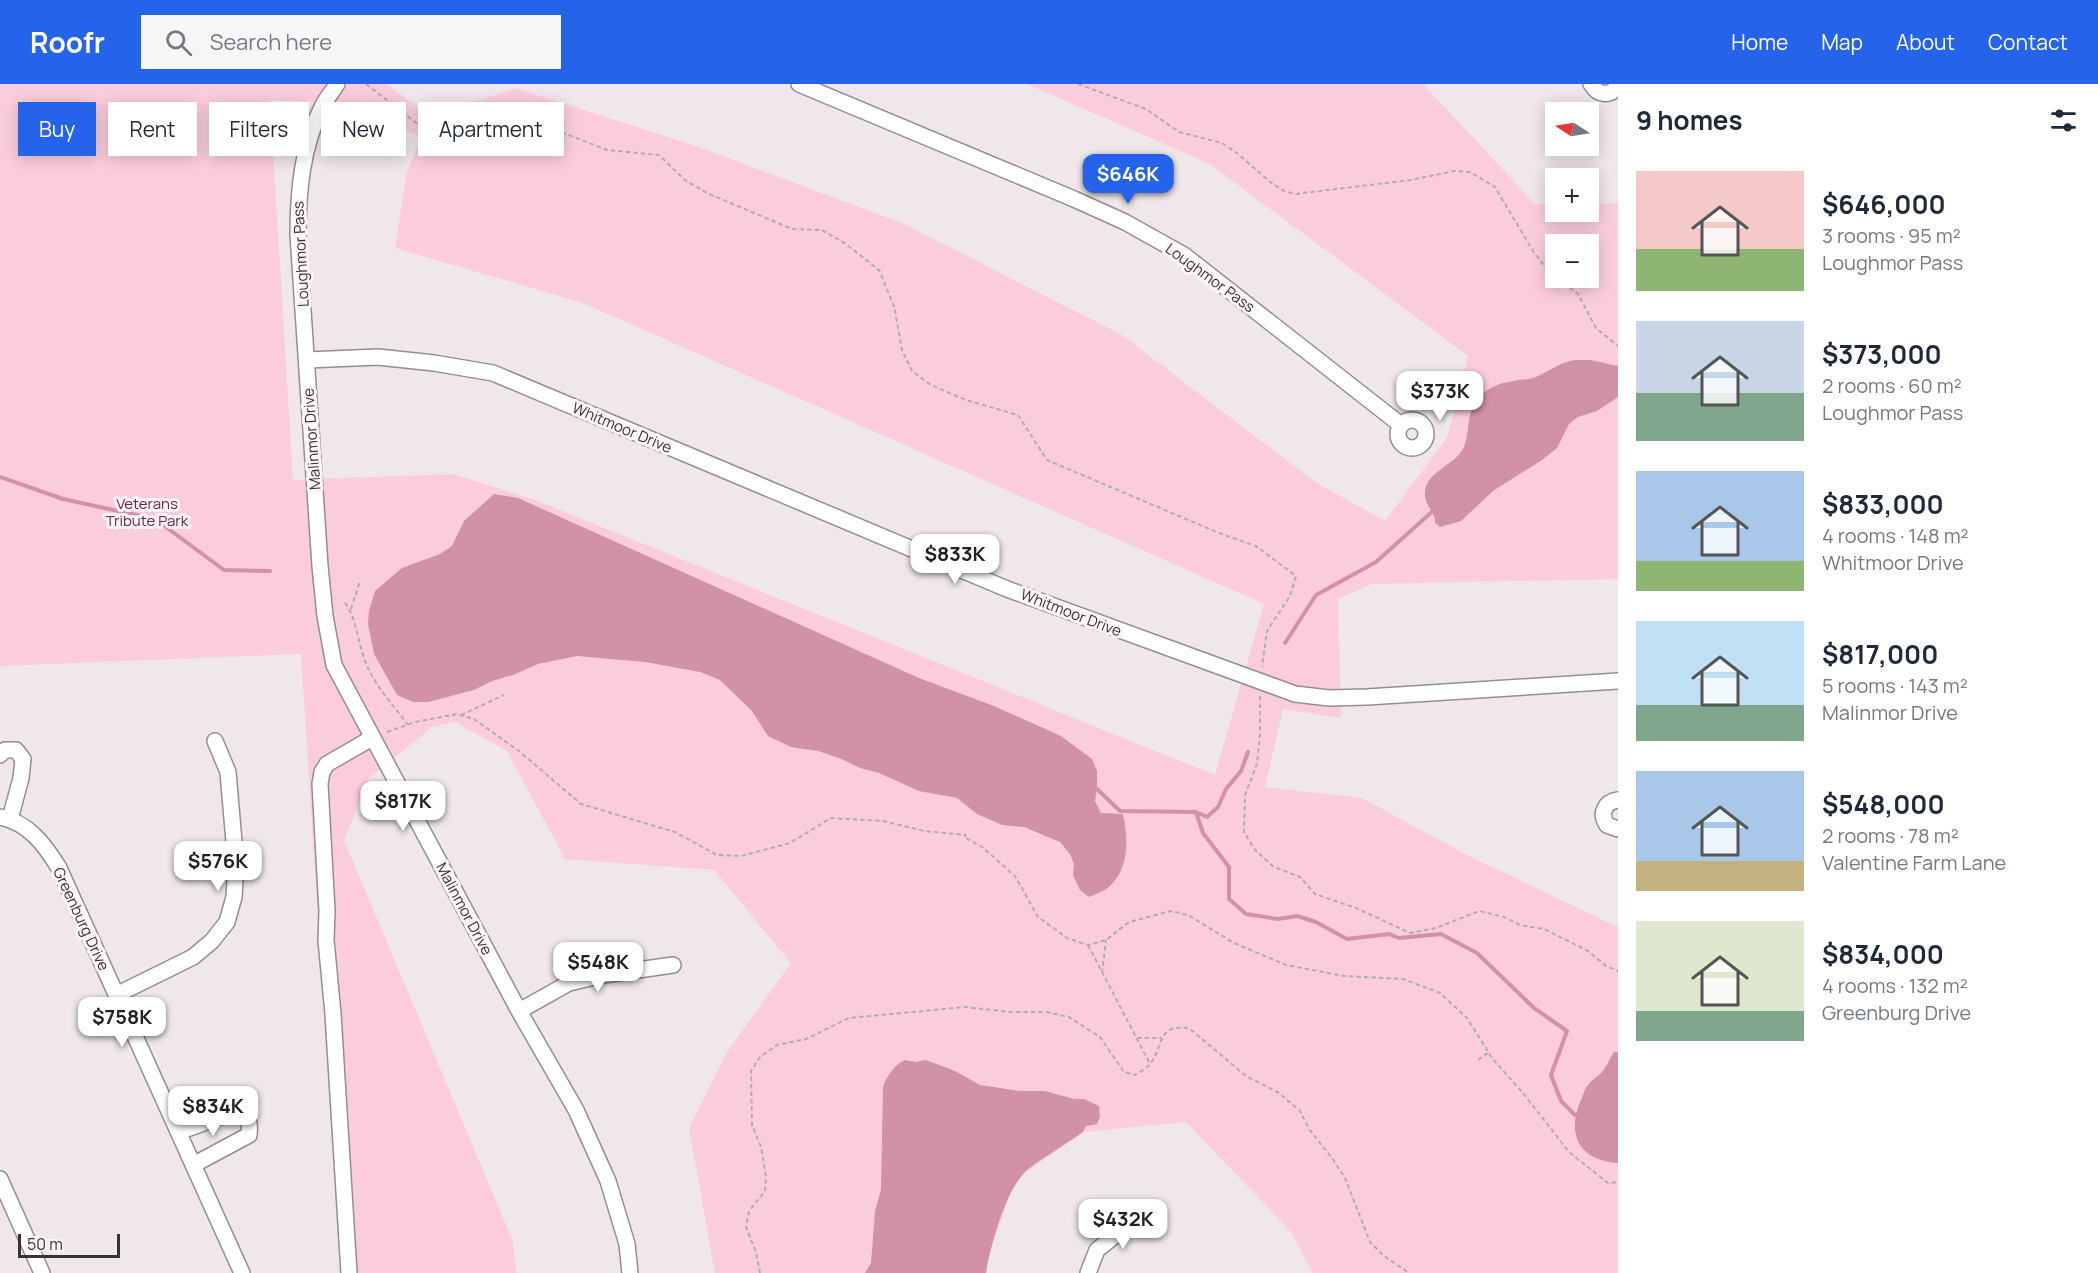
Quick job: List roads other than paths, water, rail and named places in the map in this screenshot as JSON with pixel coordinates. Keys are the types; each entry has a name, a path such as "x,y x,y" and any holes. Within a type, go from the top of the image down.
{"street":[{"name":"Loughmor Pass","path":"307,360 298,235 298,197 300,179 312,134 322,107 337,84"},
{"name":"Loughmor Pass","path":"799,84 1074,199 1125,222 1184,255 1401,425"},
{"path":"1591,84 1595,90 1603,94 1612,92 1618,84"},
{"name":"Whitmoor Drive","path":"307,360 378,357 494,373 1007,589 1295,694 1329,698 1367,697 1618,681"},
{"name":"Malinmor Drive","path":"307,360 324,616 334,665 519,1011 576,1110 608,1181 627,1244 630,1273"},
{"path":"349,1273 333,1014 326,940 327,911 320,784 322,772 327,764 372,738"},
{"path":"116,995 194,957 212,941 227,922 234,897 236,865 228,772 215,741"},
{"name":"Greenburg Drive","path":"0,755 5,750 16,750 23,759 21,778 5,818 33,834 45,845 71,892 242,1273"},
{"path":"1618,800 1608,803 1603,811 1607,825 1618,829"},
{"path":"519,1011 569,983 603,975 638,972 672,965"},
{"path":"178,1132 225,1114 239,1113 246,1117 250,1126 249,1135 193,1166"},
{"path":"0,1179 42,1273"},
{"path":"1088,1273 1097,1250 1122,1230 1158,1227"}],"waterway":[{"path":"0,477 63,499 155,519 224,570 270,571"},
{"path":"1285,643 1316,595 1376,562 1434,510"},
{"path":"1097,789 1120,811 1196,812 1207,817 1218,807 1226,789 1241,771 1248,752"},
{"path":"1196,812 1203,833 1229,867 1229,899 1246,914 1278,919 1297,916 1316,922 1347,939 1389,934 1399,938 1441,934 1477,953 1534,1008 1567,1031 1551,1075 1561,1101 1575,1115"}],"park label":[{"name":"Veterans Tribute Park","path":"147,512"}]}
